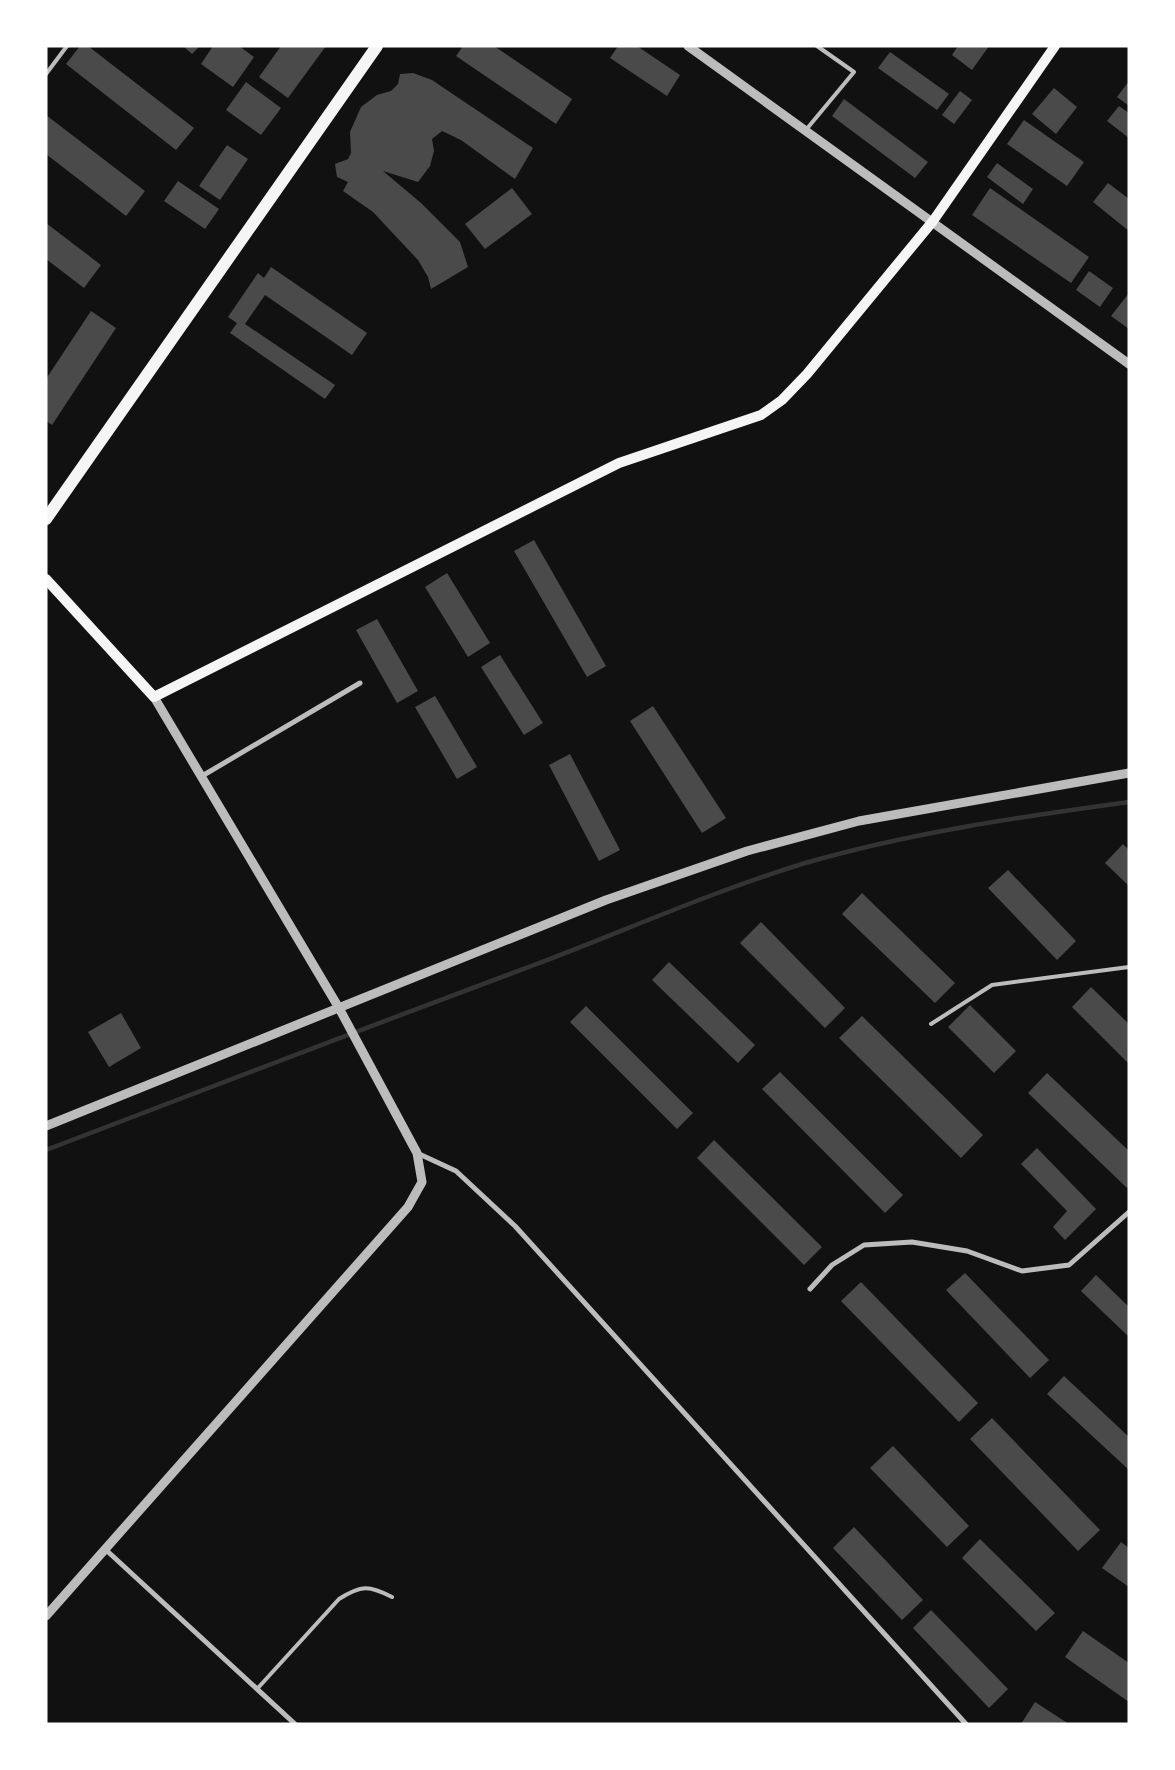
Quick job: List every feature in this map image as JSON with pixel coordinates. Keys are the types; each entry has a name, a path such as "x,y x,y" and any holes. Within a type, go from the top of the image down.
{"main road":[{"path":"46,520 377,46"},
{"path":"46,580 154,697 619,462 761,415 782,400 807,374 933,221 1054,46"}],"street":[{"path":"688,46 1129,364"},
{"path":"202,776 360,683"},
{"path":"46,1616 408,1207 422,1182 417,1153 339,1008 154,697"},
{"path":"46,1126 606,900 747,851 859,821 1129,773"},
{"path":"417,1153 456,1171 515,1226 966,1724"},
{"path":"810,1289 832,1265 864,1245 912,1242 967,1250 1022,1271 1069,1265 1129,1212"},
{"path":"105,1549 295,1724"}],"lane":[{"path":"46,74 68,46"},
{"path":"806,130 854,72 817,46"},
{"path":"930,1024 992,985 1129,967"},
{"path":"257,1689 339,1599 356,1589 374,1588 392,1597"}],"building":[{"path":"80,46 88,46 194,128 176,150 66,64"},
{"path":"183,46 200,46 192,54"},
{"path":"213,46 239,46 254,57 233,87 201,64"},
{"path":"281,46 326,46 288,98 259,77"},
{"path":"463,46 494,46 572,99 556,124 456,56"},
{"path":"618,46 637,46 680,75 667,96 610,58"},
{"path":"958,46 989,46 972,70 952,55"},
{"path":"890,52 949,94 937,110 878,68"},
{"path":"413,73 432,80 533,148 515,179 461,140 442,131 432,139 434,151 430,166 418,182 383,171 421,203 460,242 468,267 431,289 428,277 418,260 373,212 343,191 348,182 337,177 335,164 348,159 351,153 350,132 361,107 377,95 391,91 398,84 400,74"},
{"path":"1129,81 1129,106 1117,97"},
{"path":"246,82 281,108 261,135 226,110"},
{"path":"1054,88 1077,107 1056,134 1032,114"},
{"path":"960,91 972,100 954,124 942,115"},
{"path":"844,99 928,162 915,178 832,116"},
{"path":"1119,106 1129,113 1129,138 1107,121"},
{"path":"46,115 145,191 126,216 46,154"},
{"path":"1024,120 1084,162 1067,186 1007,144"},
{"path":"227,145 248,159 220,200 199,186"},
{"path":"997,163 1033,189 1023,204 987,177"},
{"path":"178,181 219,209 205,229 164,201"},
{"path":"1108,183 1129,199 1129,231 1093,202"},
{"path":"512,188 532,214 485,249 465,224"},
{"path":"990,188 1089,257 1071,283 972,215"},
{"path":"46,223 101,265 84,288 46,259"},
{"path":"271,267 367,333 352,355 265,295 245,324 335,385 325,399 230,333 237,323 228,317 258,273 264,278"},
{"path":"1089,271 1113,288 1100,307 1076,290"},
{"path":"1129,293 1129,329 1111,316"},
{"path":"91,311 116,328 52,425 46,421 46,379"},
{"path":"534,540 606,666 587,677 514,551"},
{"path":"447,573 490,643 468,657 425,587"},
{"path":"377,619 418,691 397,703 356,630"},
{"path":"500,655 543,723 524,735 481,667"},
{"path":"435,696 477,767 457,779 415,707"},
{"path":"653,706 726,818 702,833 630,721"},
{"path":"570,754 620,850 599,861 549,765"},
{"path":"1123,844 1129,850 1129,886 1105,863"},
{"path":"1008,870 1076,941 1057,960 988,888"},
{"path":"862,893 955,983 935,1003 842,914"},
{"path":"761,922 845,1008 825,1028 740,943"},
{"path":"669,962 755,1045 738,1063 652,980"},
{"path":"1091,987 1129,1024 1129,1064 1072,1007"},
{"path":"970,1005 1016,1051 994,1073 948,1027"},
{"path":"586,1006 693,1113 677,1129 570,1022"},
{"path":"121,1013 141,1048 109,1067 88,1032"},
{"path":"862,1016 983,1135 961,1158 839,1038"},
{"path":"780,1072 903,1195 885,1213 762,1089"},
{"path":"1047,1073 1129,1151 1129,1186 1127,1188 1028,1093"},
{"path":"714,1140 822,1247 804,1265 697,1158"},
{"path":"1037,1148 1096,1209 1065,1240 1053,1227 1067,1211 1021,1164"},
{"path":"965,1273 1049,1360 1030,1378 946,1290"},
{"path":"1096,1275 1129,1307 1129,1337 1081,1291"},
{"path":"861,1282 978,1403 959,1422 841,1301"},
{"path":"1064,1376 1129,1437 1129,1470 1047,1394"},
{"path":"992,1418 1100,1530 1078,1551 970,1439"},
{"path":"893,1446 969,1526 947,1547 870,1468"},
{"path":"854,1527 923,1600 902,1620 833,1548"},
{"path":"980,1539 1055,1613 1036,1631 962,1558"},
{"path":"1121,1542 1129,1548 1129,1587 1102,1568"},
{"path":"931,1610 1008,1689 989,1708 913,1628"},
{"path":"1083,1631 1129,1663 1129,1702 1065,1657"},
{"path":"1035,1702 1069,1724 1021,1724"}],"waterway":[{"path":"46,1150 534,965 701,899 802,864 882,843 964,827 1129,802"}]}
